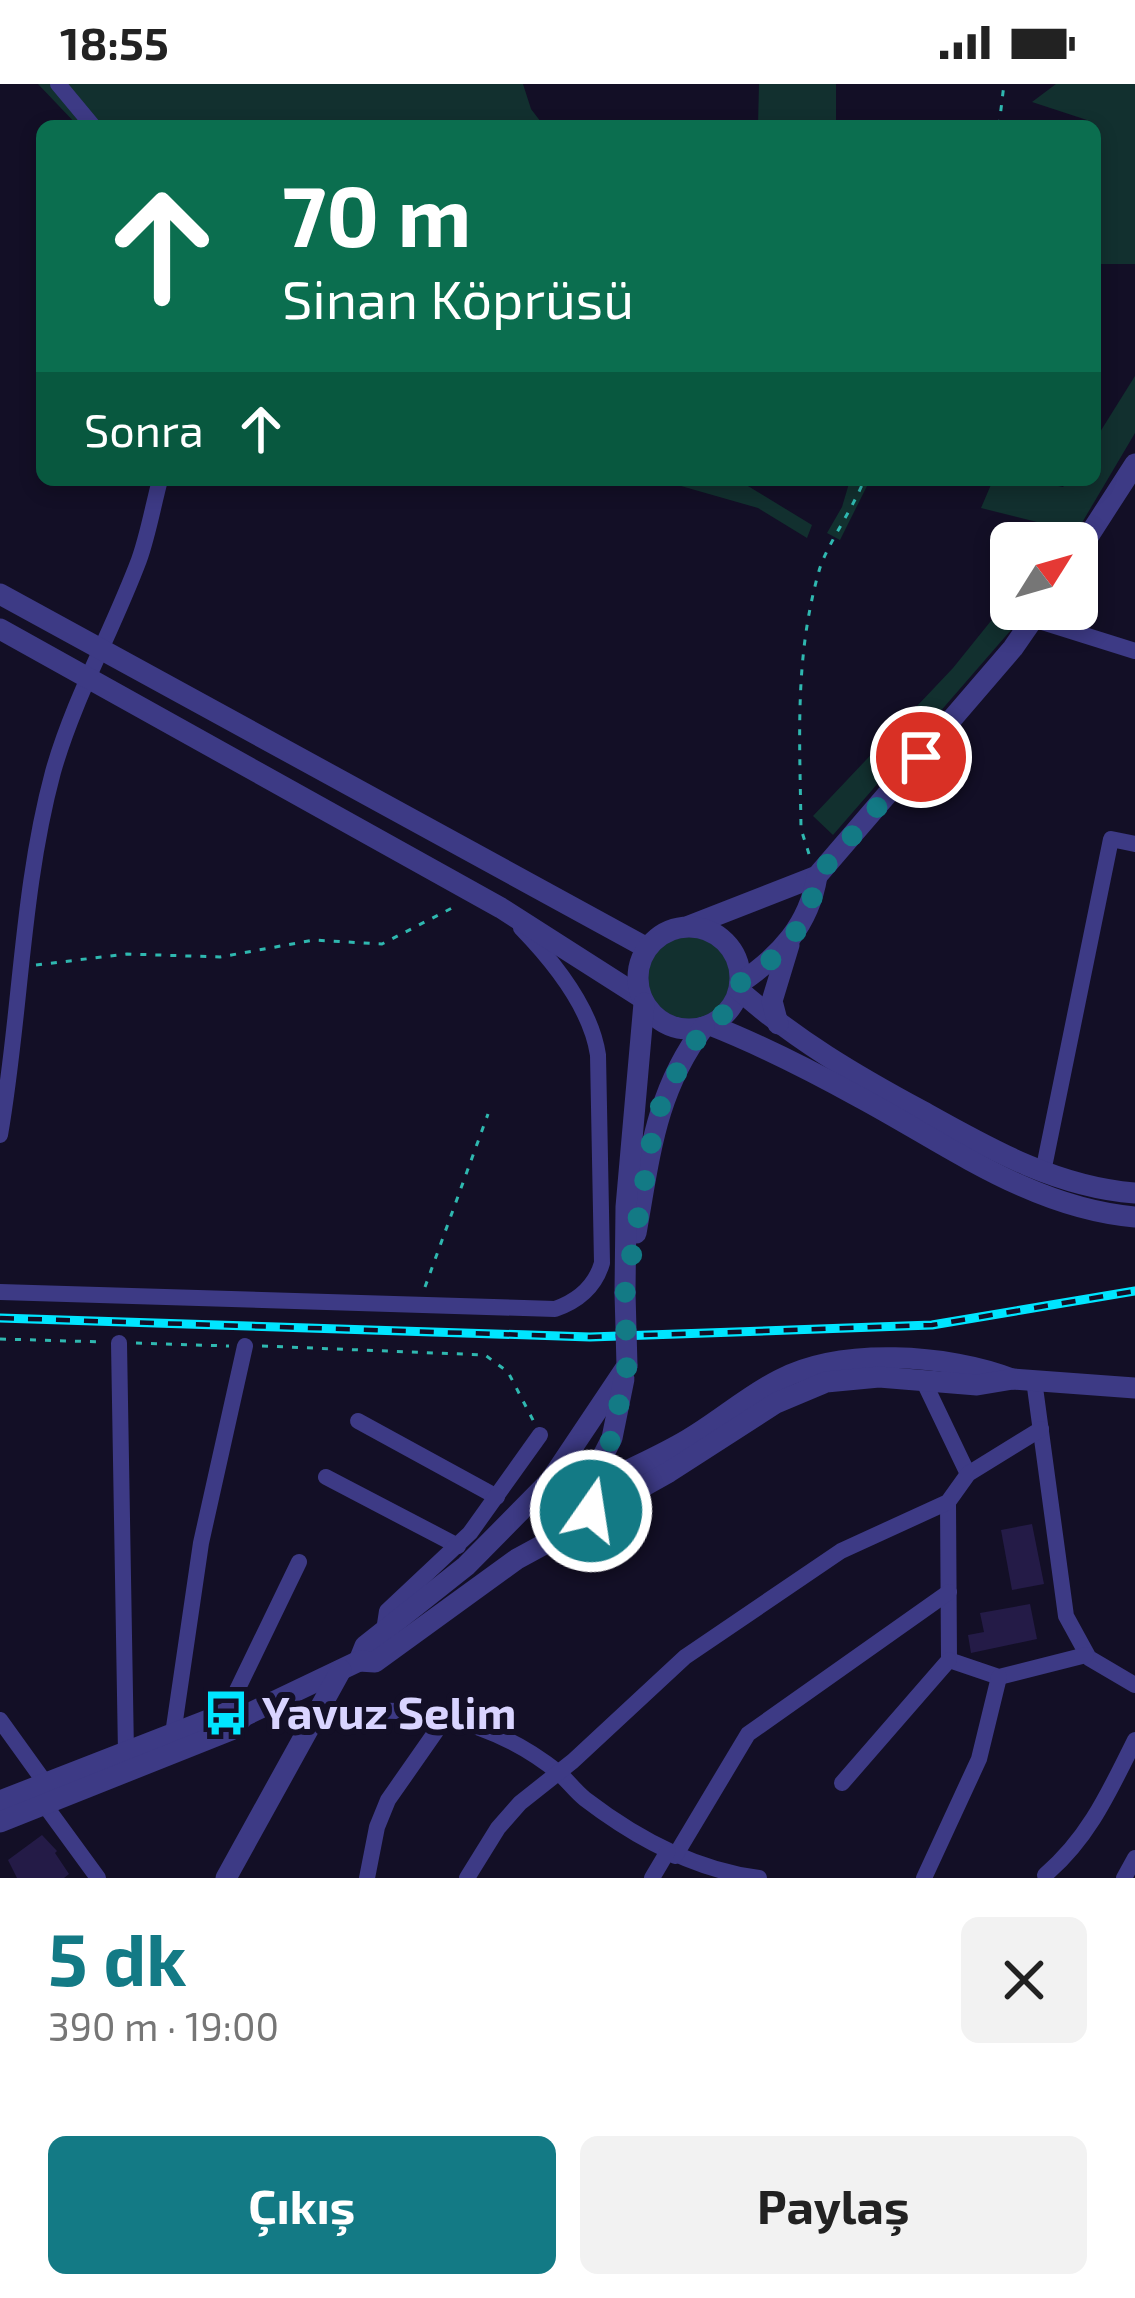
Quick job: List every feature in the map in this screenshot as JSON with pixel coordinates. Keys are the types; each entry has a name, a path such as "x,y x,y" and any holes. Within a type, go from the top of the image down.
{"street":[{"path":"58,84 88,120"},
{"path":"1098,522 1135,464"},
{"path":"0,1135 30,878 44,808 86,676 140,558 158,486"},
{"path":"0,594 647,948"},
{"path":"0,629 501,908 643,1001 668,1025 707,1026 859,1097 1004,1179 1060,1200 1135,1216"},
{"path":"625,1293 658,1113 672,1076 707,1026 727,1012 739,987 791,939 806,916 817,876 1025,630"},
{"path":"1079,630 1135,651"},
{"path":"1042,1172 1112,839 1135,844"},
{"path":"546,1488 545,1518 558,1528 580,1523 592,1503 588,1489 612,1438 627,1366 626,1207 643,1001 638,972 647,948 668,931 817,876"},
{"path":"0,1292 555,1309 585,1292 602,1263 595,1038 552,964 501,908"},
{"path":"689,926 710,931 727,943 738,962 739,987 778,1025 964,1136 1042,1172 1135,1193"},
{"path":"778,1025 772,1001 791,939"},
{"path":"118,1343 126,1753"},
{"path":"173,1734 201,1543 245,1346"},
{"path":"588,1489 687,1440 776,1381 826,1363 880,1358 940,1363 982,1367 1023,1380"},
{"path":"227,1878 315,1718 365,1646 466,1566 546,1488 627,1366"},
{"path":"0,1822 126,1753 235,1715 350,1666 375,1662 517,1559 803,1390 853,1378 977,1384 1023,1380 1135,1388"},
{"path":"923,1380 968,1474"},
{"path":"1023,1380 1041,1429 1066,1616 1096,1666 1135,1685"},
{"path":"358,1421 497,1497"},
{"path":"615,1424 629,1446 649,1459"},
{"path":"467,1878 508,1815 662,1676 728,1624 841,1551 948,1502 968,1474 1041,1429"},
{"path":"384,1631 387,1611 458,1546 540,1435"},
{"path":"546,1488 566,1476 588,1489"},
{"path":"326,1477 458,1546"},
{"path":"842,1783 950,1660 948,1502"},
{"path":"0,1802 45,1794 231,1730 298,1562"},
{"path":"652,1878 748,1734 949,1592"},
{"path":"950,1660 999,1677 1086,1655"},
{"path":"924,1878 979,1759 999,1677"},
{"path":"315,1718 378,1709 446,1717 496,1734 671,1853 720,1871 759,1878"},
{"path":"367,1878 377,1827 388,1800 446,1717"},
{"path":"0,1720 98,1878"},
{"path":"1045,1875 1095,1821 1135,1740"},
{"path":"1124,1878 1135,1858"}],"path":[{"path":"1000,120 1004,84"},
{"path":"817,876 801,829 800,662 820,566 861,486"},
{"path":"22,966 127,954 220,957 314,940 382,944 452,908"},
{"path":"418,1306 488,1114"},
{"path":"0,1339 485,1355 508,1372 540,1435"}],"green space":[{"path":"38,84 523,84 539,120 72,120"},
{"path":"759,84 836,84 836,120 758,120"},
{"path":"1056,84 1135,84 1135,264 1101,264 1101,120 1032,102"},
{"path":"1135,376 1135,433 1082,522 1037,522 981,508 990,486 1101,486 1101,430"},
{"path":"681,486 748,486 812,525 807,538 758,508"},
{"path":"848,486 867,486 840,540 827,533"},
{"path":"990,622 990,630 1011,630 833,835 813,816 953,668"},
{"path":"689,937 718,949 730,978 718,1007 689,1019 660,1007 648,978 660,949"}],"building":[{"path":"1032,1524 1044,1584 1012,1590 1001,1530"},
{"path":"1030,1604 1037,1639 971,1653 968,1635 984,1632 980,1613"},
{"path":"42,1835 69,1874 64,1878 17,1878 8,1860"}],"railway":[{"path":"0,1318 590,1337 932,1325 1135,1291"}],"place":[{"name":"Yavuz Selim","path":"226,1713"}],"route":[{"path":"591,1511 587,1487 612,1438 627,1366 625,1293 664,1094 704,1027 727,1012 740,983 769,962 799,928 817,876 921,757"}]}
